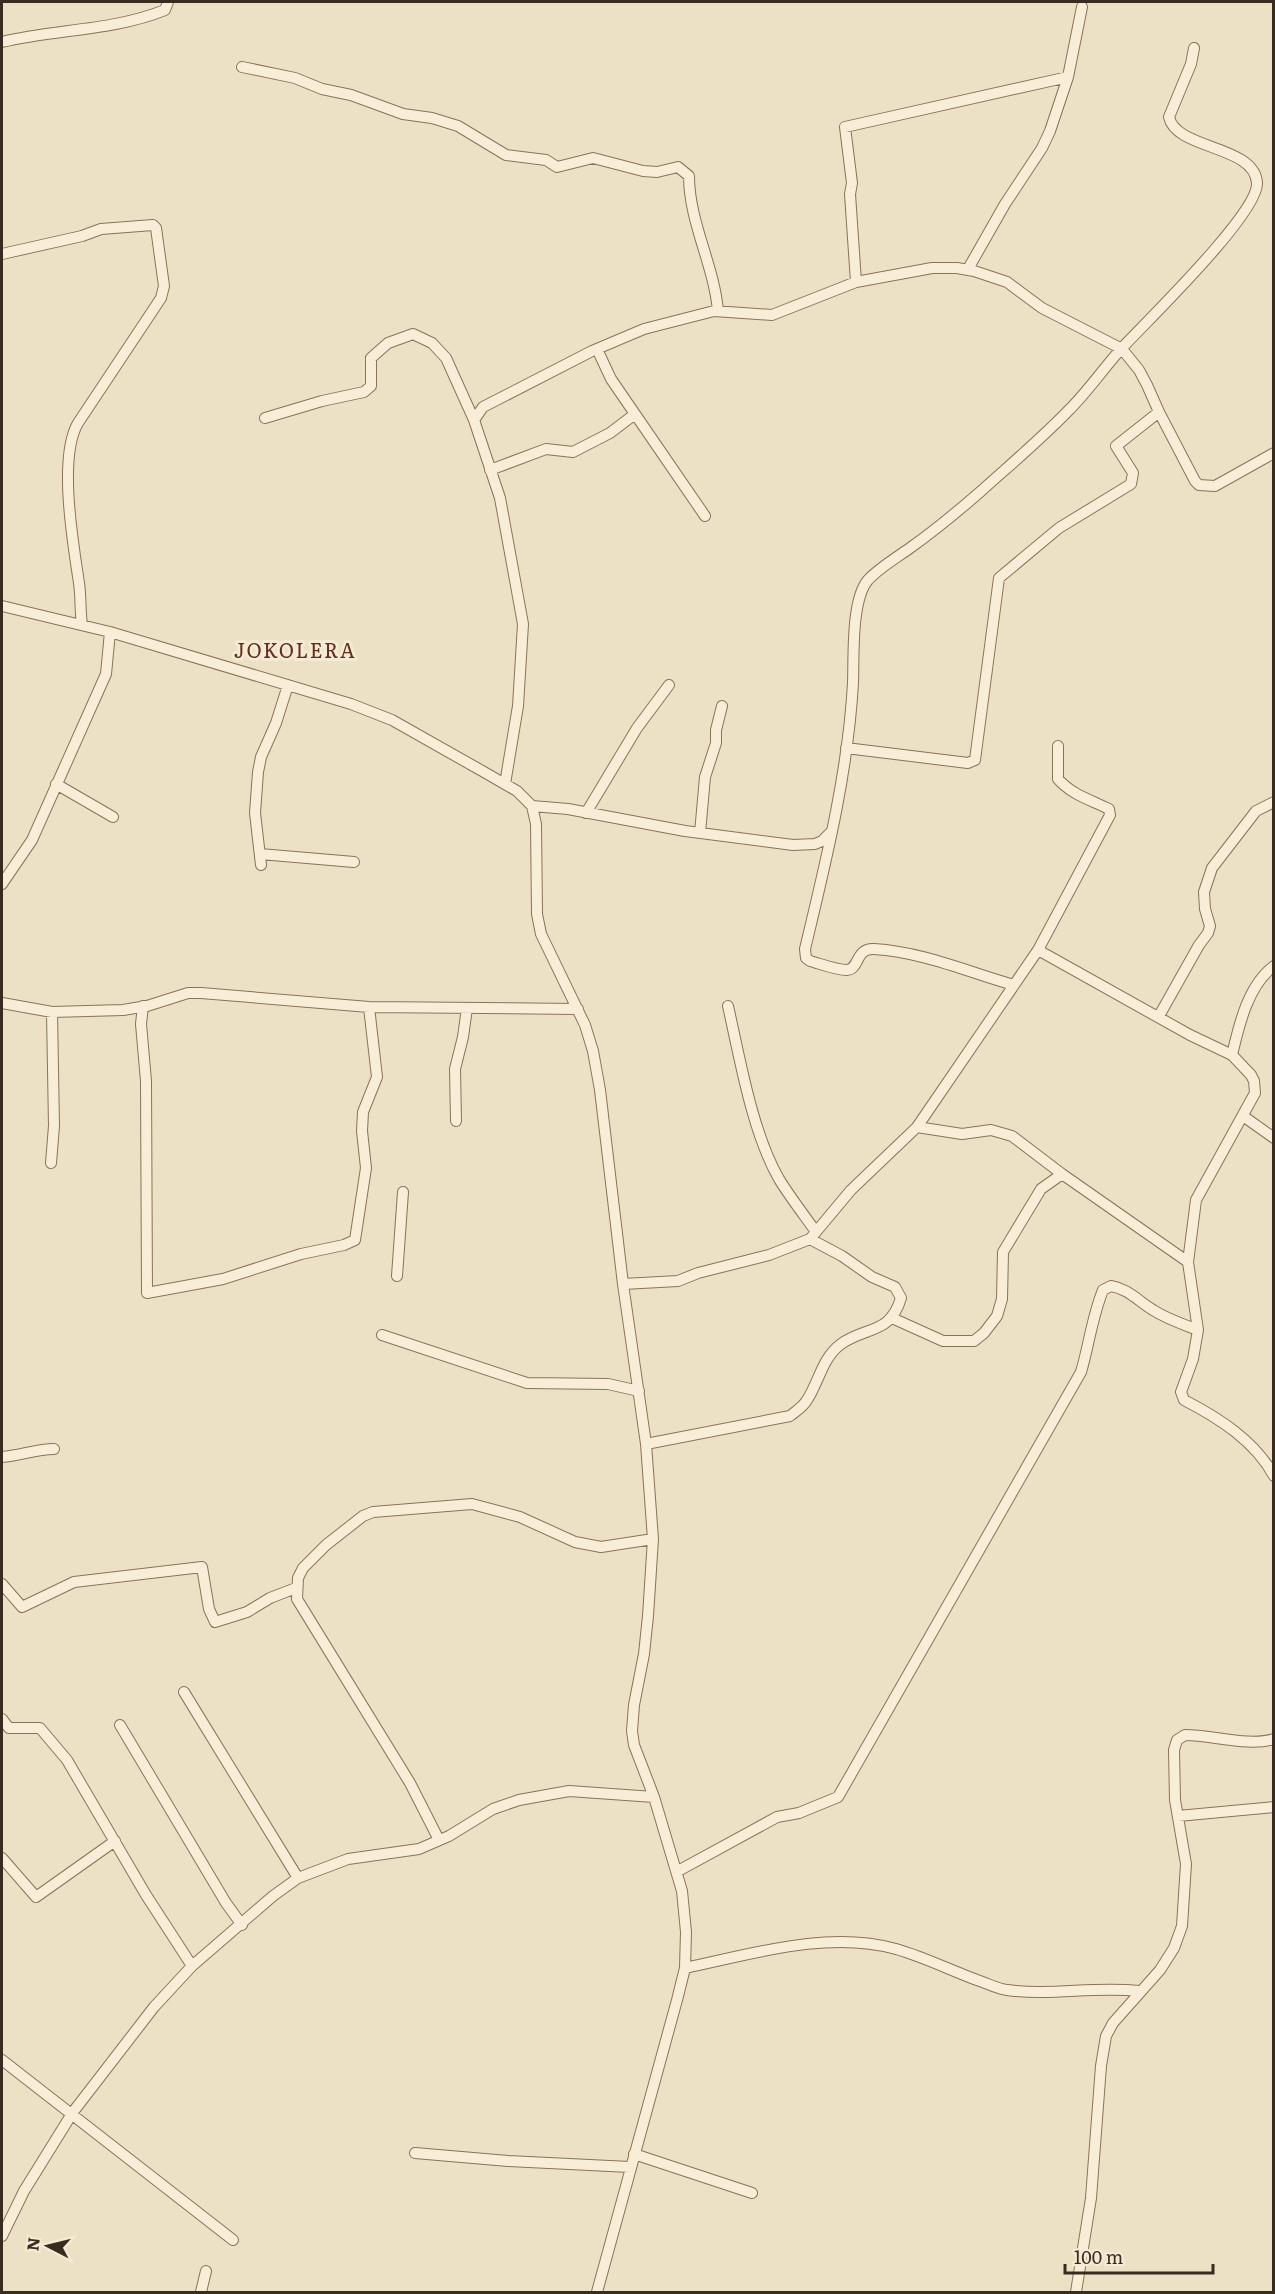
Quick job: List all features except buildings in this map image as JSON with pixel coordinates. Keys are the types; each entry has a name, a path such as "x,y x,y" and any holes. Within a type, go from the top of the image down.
{"street":[{"path":"2,42 27,36 109,26 143,19 165,10 168,2"},
{"path":"968,269 1005,204 1042,148 1058,110 1068,77 1082,7"},
{"path":"1014,985 932,960 873,949 861,953 850,969 808,960 805,949 841,789 851,716 857,602 863,587 874,575 936,529 1070,409 1221,242 1255,196 1257,188 1255,173 1250,167 1228,153 1177,132 1171,124 1169,117 1191,64 1194,48"},
{"path":"242,67 295,78 403,114 440,120 458,126 506,155 546,160 557,167 593,158 643,171 657,172 678,167 688,176 691,202 717,292 718,311"},
{"path":"856,282 850,194 852,183 844,127 1068,77"},
{"path":"2,254 82,236 101,229 153,225 156,228 164,286 161,298 72,432 68,451 72,538 80,585 82,625"},
{"path":"474,420 483,407 597,349 644,329 718,311 772,315 856,282 932,268 968,269 1007,282 1042,308 1122,349 1139,370 1158,412 1195,481 1204,487 1221,484 1274,453"},
{"path":"266,418 322,401 364,392 371,386 371,358 388,343 413,334 432,343 446,358 474,420 500,498 523,624 518,706 505,784"},
{"path":"597,349 611,379 705,516"},
{"path":"846,748 968,763 975,760 999,578 1059,528 1131,484 1133,473 1116,446 1158,412"},
{"path":"490,470 546,449 573,452 610,433 635,414"},
{"path":"2,606 110,632 351,704 392,720 505,784 526,798 532,806 536,824 537,914 541,934 589,1036 600,1090 623,1284 646,1444 653,1539 644,1654 634,1705 632,1731 634,1745 678,1871 686,1932 685,1968 597,2292"},
{"path":"2,884 32,840 106,674 110,632"},
{"path":"586,813 637,728 669,685"},
{"path":"288,686 261,757 258,772 255,813 260,860 354,861"},
{"path":"700,833 705,777 716,743 716,730 722,706"},
{"path":"623,1284 678,1281 698,1273 768,1255 813,1236 850,1190 917,1128 1038,951 1110,815 1109,809 1078,795 1058,780 1058,746"},
{"path":"56,784 113,817"},
{"path":"1159,1016 1208,933 1210,926 1205,909 1204,892 1212,868 1256,811 1274,802"},
{"path":"532,806 700,833 793,845 815,844 822,841 832,831"},
{"path":"1038,951 1190,1035 1232,1054 1247,1070 1256,1088 1196,1200 1188,1262 1198,1329 1193,1359 1181,1392 1184,1400 1233,1430 1252,1445 1260,1453 1274,1476"},
{"path":"1232,1054 1254,988 1274,966"},
{"path":"2,1003 52,1012 123,1010 194,993 369,1007 578,1009"},
{"path":"143,1006 141,1024 146,1081 147,1293 223,1279 301,1254 344,1245 355,1240 366,1168 362,1131 363,1112 377,1077 369,1007"},
{"path":"646,1444 790,1416 806,1403 818,1382 822,1367 841,1344 885,1325 897,1310 901,1298 895,1287 872,1277 813,1236 769,1157 752,1106 728,1006"},
{"path":"456,1121 455,1069 464,1037 467,1008"},
{"path":"51,1163 54,1126 52,1012"},
{"path":"1243,1116 1274,1138"},
{"path":"917,1128 962,1134 991,1130 1012,1136 1188,1262"},
{"path":"143,1238 151,1200 154,1169 150,1139"},
{"path":"892,1318 943,1341 974,1341 984,1333 997,1316 1002,1299 1003,1252 1041,1190 1062,1174"},
{"path":"397,1276 403,1192"},
{"path":"678,1871 777,1817 799,1813 838,1797 1081,1372 1088,1350 1095,1310 1103,1290 1112,1286 1128,1290 1138,1300 1164,1317 1198,1329"},
{"path":"382,1335 526,1383 608,1384 639,1391"},
{"path":"2,1457 12,1457 37,1449 54,1449"},
{"path":"439,1840 410,1783 297,1599 298,1578 312,1559 356,1522 373,1512 472,1504 520,1517 575,1542 602,1547 653,1539"},
{"path":"2,1584 22,1607 74,1582 202,1567 209,1609 215,1622 248,1612 270,1598 296,1588"},
{"path":"184,1692 298,1878"},
{"path":"2,1719 9,1728 40,1728 67,1760 155,1911 192,1966"},
{"path":"120,1725 226,1903 242,1925"},
{"path":"1076,2292 1090,2198 1101,2066 1106,2036 1113,2023 1139,1991 1160,1970 1174,1948 1182,1926 1186,1864 1175,1800 1174,1750 1177,1740 1180,1737 1197,1735 1266,1741 1274,1739"},
{"path":"2,2233 24,2191 73,2112 154,2007 192,1966 273,1896 298,1878 348,1859 419,1849 449,1836 493,1809 539,1796 569,1791 654,1797"},
{"path":"1178,1816 1274,1807"},
{"path":"2,1858 36,1897 115,1841"},
{"path":"685,1968 759,1952 844,1942 875,1944 899,1950 1004,1990 1056,1992 1114,1989 1139,1991"},
{"path":"2,2060 233,2240"},
{"path":"415,2153 508,2161 630,2167"},
{"path":"634,2154 752,2193"},
{"path":"201,2292 206,2271"}],"district":[{"name":"JOKOLERA","path":"295,649"}]}
